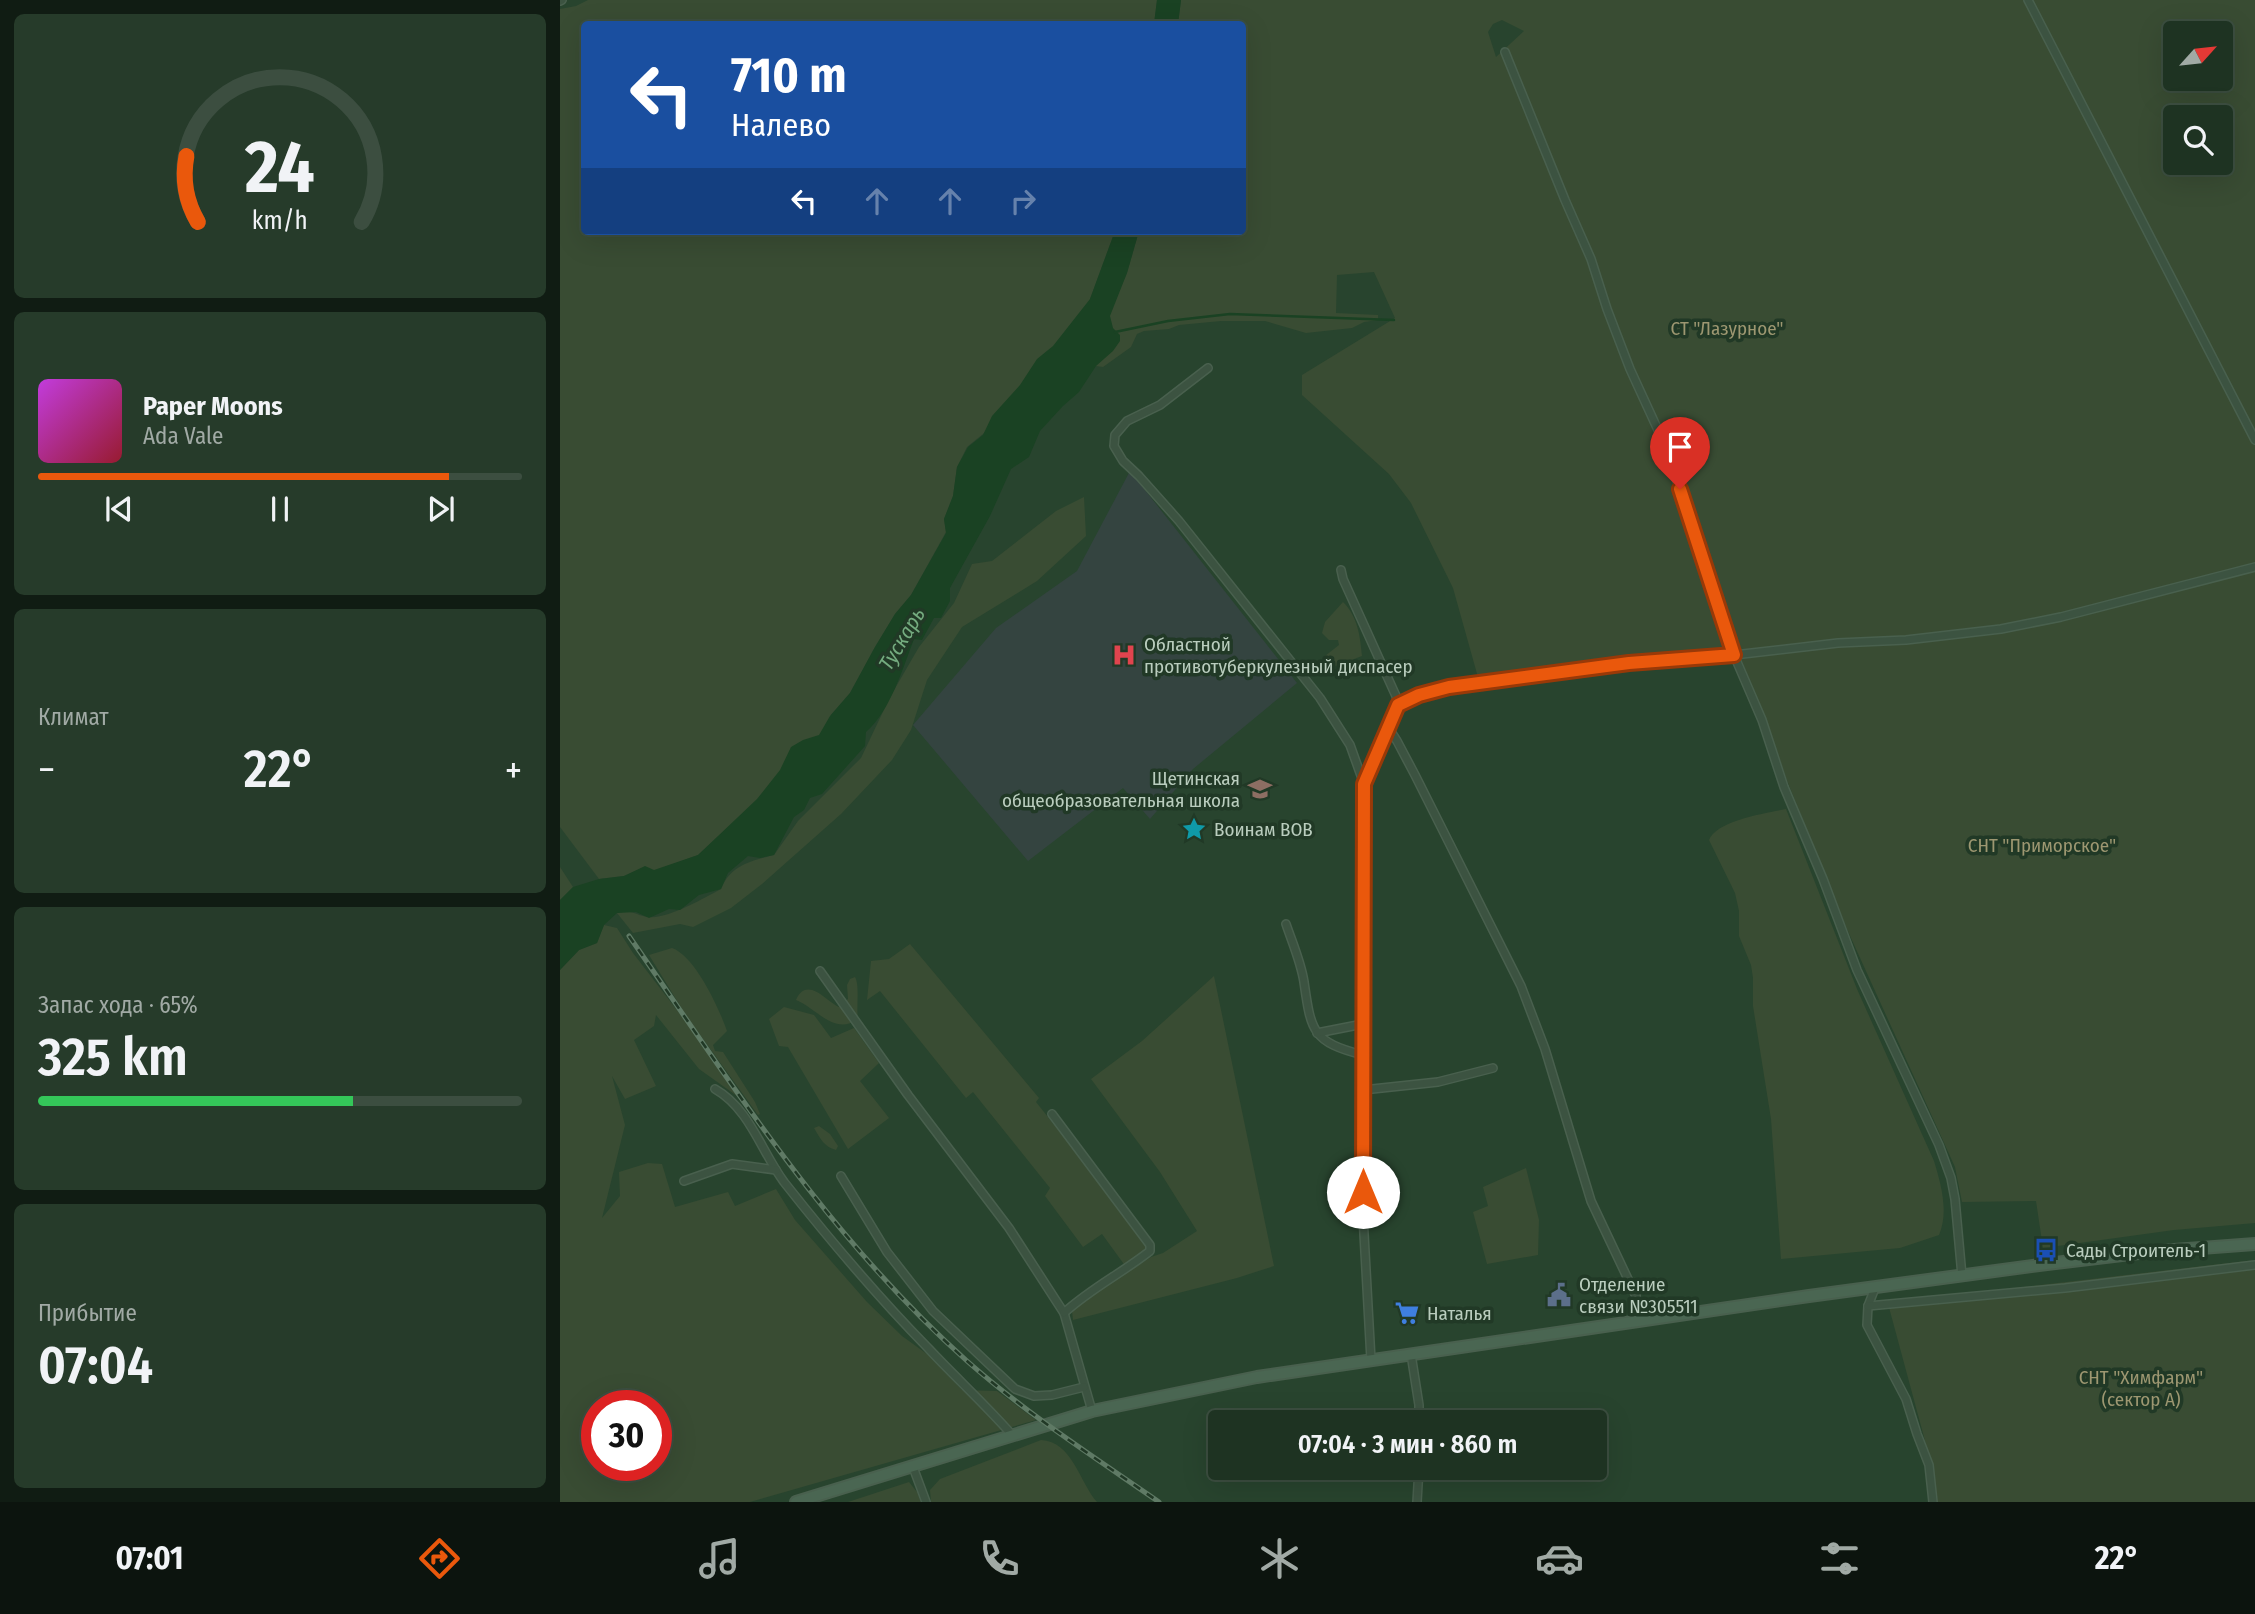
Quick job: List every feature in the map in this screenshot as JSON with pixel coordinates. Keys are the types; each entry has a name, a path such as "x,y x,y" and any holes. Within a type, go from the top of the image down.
{"main road":[{"path":"796,1502 1092,1412 1223,1383 1962,1276 2121,1255 2255,1244"}],"street":[{"path":"2028,0 2255,440"},
{"path":"1505,52 1591,259 1630,369 1658,430 1734,655 1762,720 1784,787 1823,878 1857,970 1939,1145 1951,1178 1955,1199 1962,1276"},
{"path":"1209,368 1160,405 1127,421 1115,435 1114,446 1123,461 1179,522 1320,698 1350,745 1364,784 1363,1216 1371,1360"},
{"path":"1398,705 1419,695 1449,687 1629,663 1832,644 1906,640 2001,629 2061,617 2255,567"},
{"path":"1341,570 1398,705 1364,784"},
{"path":"1388,727 1521,986 1545,1049 1591,1201 1636,1296"},
{"path":"1286,923 1304,980 1306,1007 1317,1033 1328,1044 1363,1055"},
{"path":"820,971 908,1095 1009,1228 1064,1313 1092,1412"},
{"path":"1317,1033 1363,1024"},
{"path":"1363,1090 1438,1082 1493,1068"},
{"path":"715,1089 733,1100 759,1138 776,1170 853,1264 927,1347 1013,1436"},
{"path":"1052,1114 1150,1245 1150,1251 1079,1299 1064,1313"},
{"path":"684,1181 732,1164 776,1170"},
{"path":"841,1176 887,1252 933,1311 1015,1388 1034,1396 1052,1395 1084,1387"},
{"path":"1868,1306 2065,1288 2255,1265"},
{"path":"1875,1288 1868,1306 1867,1325 1906,1399 1929,1465 1933,1502"},
{"path":"1411,1354 1419,1410"},
{"path":"913,1467 926,1502"},
{"path":"1417,1502 1418,1480"}],"shaded area":[{"name":"Областной противотуберкулезный диспасер","path":"1130,471 1297,683 1193,769 1150,819 1123,788 1028,861 913,725 996,628 1077,571"}],"green space":[{"path":"588,0 1157,0 1154,21 581,21 581,235 1114,235 1090,299 1088,320 983,434 967,447 957,467 953,496 944,519 946,532 911,595 895,614 850,693 831,715 845,720 698,855 654,871 645,867 624,876 599,879 560,827 560,9"},
{"name":"СТ \"Лазурное\"","path":"1181,0 2255,0 2255,1223 2174,1230 2043,1248 2036,1201 1962,1202 1955,1167 1846,927 1740,657 1545,677 1481,688 1453,588 1411,503 1389,474 1302,395 1302,375 1395,318 1374,272 1337,275 1336,313 1378,315 1378,320 1364,322 1352,328 1306,333 1265,321 1179,325 1137,334 1131,347 1103,367 1096,366 1101,331 1127,273 1138,235 1246,235 1246,21 1178,21","holes":["1502,20 1524,31 1496,57 1488,32 1493,24"]},
{"path":"1084,497 1086,536 1037,581 962,627 927,680 911,730 892,760 841,814 731,908 693,927 680,924 633,933 617,913 631,912 649,917 666,915 721,889 730,874 743,865 774,855 798,821 861,758 890,697 919,647 954,603 972,564 992,561 1056,511"},
{"path":"1343,602 1355,620 1362,656 1336,666 1326,663 1325,656 1339,645 1338,640 1329,640 1322,633 1325,622"},
{"path":"1786,809 1857,989 1934,1161 1939,1179 1944,1208 1939,1235 1900,1248 1781,1259 1771,1119 1753,1006 1751,965 1739,936 1739,911 1735,893 1709,840 1714,833 1732,822"},
{"path":"560,867 573,887 560,900"},
{"path":"604,925 617,928 737,1096 699,1069 656,1015 654,1026 634,1040 656,1086 625,1099 612,1076 625,1125 602,1218 620,1196 619,1172 648,1163 662,1164 675,1207 728,1192 735,1206 776,1189 795,1220 867,1302 902,1336 927,1354 962,1390 997,1391 1036,1420 750,1502 560,1502 560,970 579,950 597,943"},
{"path":"910,944 1039,1098 1036,1102 1148,1248 1126,1267 1102,1234 1083,1247 1045,1196 1050,1188 973,1092 966,1098 880,991 867,1000 871,961 889,959"},
{"path":"672,948 689,961 712,997 727,1031 713,1045 715,1051 723,1052 760,1114 758,1115 685,1014 649,955"},
{"path":"1214,976 1274,1266 1073,1320 1072,1311 1082,1301 1197,1231 1160,1172 1091,1079 1142,1041"},
{"path":"855,977 858,1019 849,1023 834,1023 796,1000 801,993 811,990 839,1007 848,999 847,985 850,979"},
{"path":"784,1007 814,1015 831,1038 854,1028 879,1063 860,1081 889,1118 848,1149 788,1047 779,1046 769,1019"},
{"path":"819,1126 830,1134 838,1146 836,1150 820,1139 814,1128"},
{"path":"1526,1168 1539,1220 1538,1255 1487,1264 1473,1212 1488,1206 1483,1187"},
{"name":"СНТ \"Химфарм\" (сектор А)","path":"2255,1260 2255,1502 1938,1502 1924,1437 1887,1300 1962,1294"},
{"path":"1041,1440 1052,1442 1068,1455 1097,1502 931,1502 930,1490 940,1479"},
{"path":"909,1482 921,1502 848,1502"}],"water":[{"path":"1157,0 1181,0 1178,21 1154,21"},
{"name":"Тускарь","path":"1114,235 1138,235 1110,316 1113,328 1120,335 1120,341 1096,366 1079,392 1040,431 1029,457 1011,469 990,516 950,588 950,601 941,618 934,618 922,640 914,639 889,701 866,732 865,746 822,794 810,798 804,810 794,817 774,855 760,858 748,856 728,873 721,889 699,895 680,910 669,909 649,918 636,912 617,913 604,925 597,943 579,950 560,970 560,900 573,887 599,879 624,876 645,866 654,870 698,855 757,799 780,770 791,747 819,735 830,716 850,693 875,647 895,614 911,595 946,533 944,519 953,496 957,467 968,447 983,435 992,416 1020,385 1037,359 1053,346 1090,299"}],"waterway":[{"path":"1115,332 1168,321 1230,314 1394,320"}],"railway":[{"path":"629,936 786,1159 827,1212 917,1314 1013,1399 1159,1502"}],"place":[{"name":"Областной противотуберкулезный диспасер","path":"1124,655"},
{"name":"Щетинская общеобразовательная школа","path":"1260,789"},
{"name":"Воинам ВОВ","path":"1194,829"},
{"name":"Сады Строитель-1","path":"2046,1250"},
{"name":"Отделение связи №305511","path":"1559,1295"},
{"name":"Наталья","path":"1407,1313"}],"route":[{"path":"1363,1192 1364,784 1392,715 1401,702 1449,687 1629,663 1734,655 1680,489"}],"park label":[{"name":"СНТ \"Приморское\"","path":"2042,845"}]}
